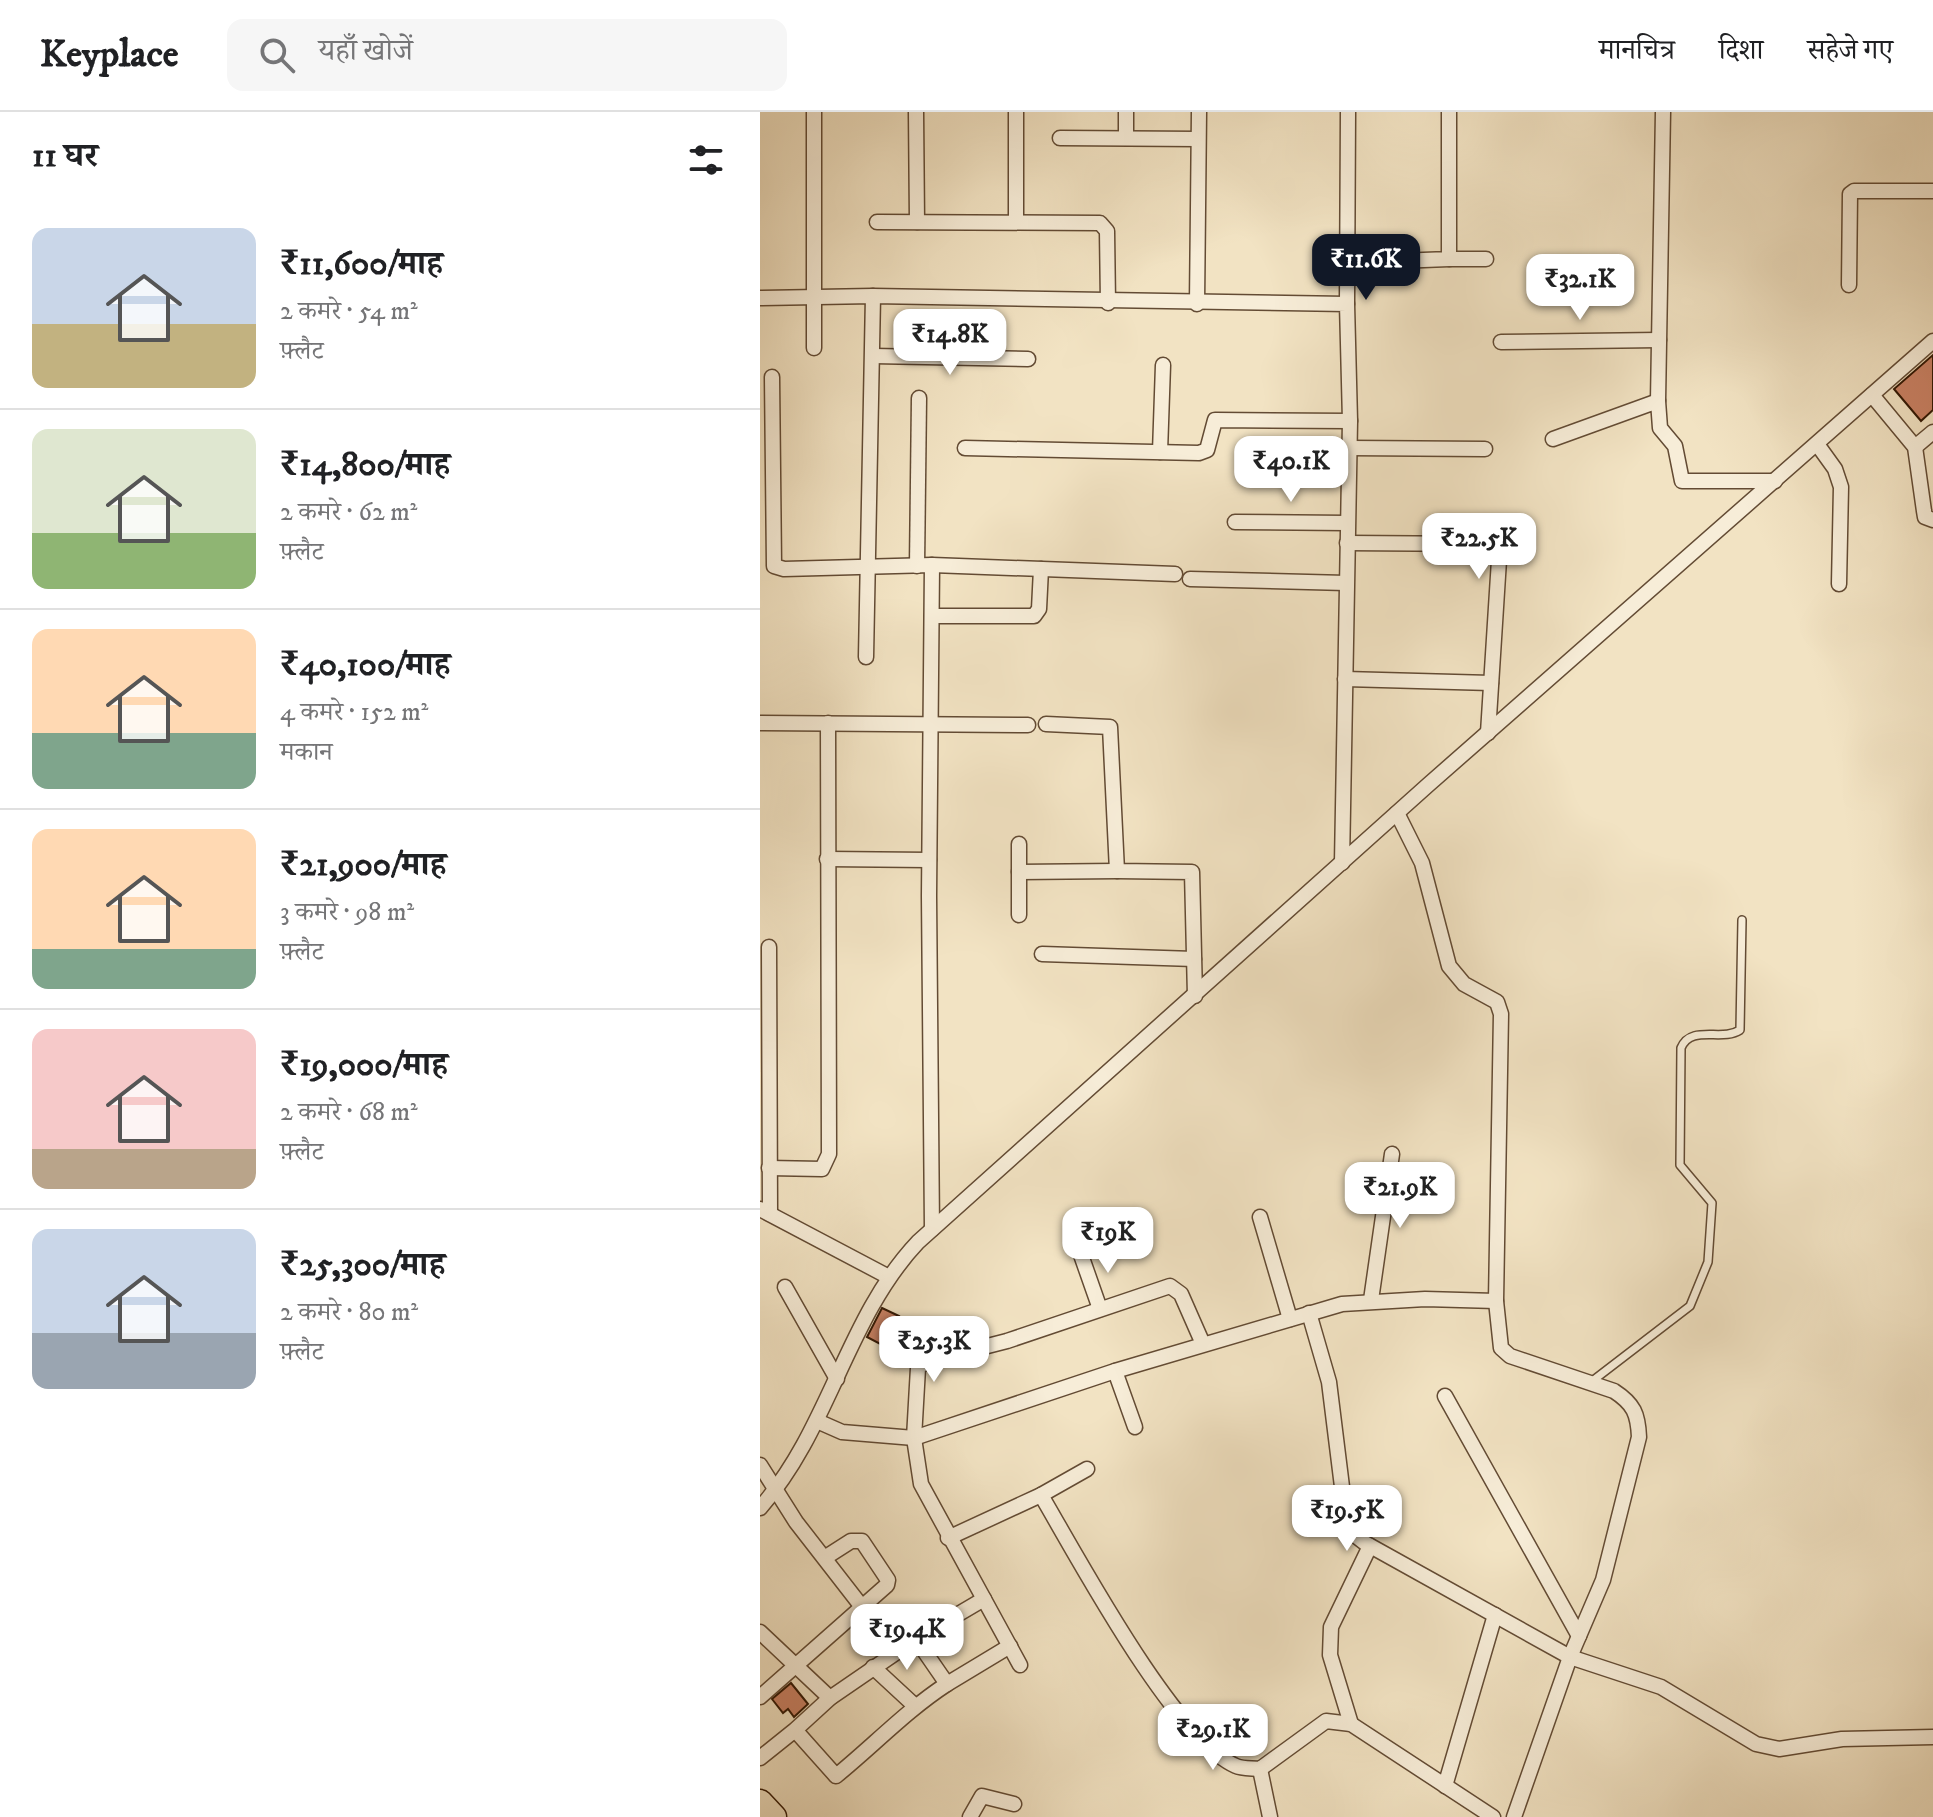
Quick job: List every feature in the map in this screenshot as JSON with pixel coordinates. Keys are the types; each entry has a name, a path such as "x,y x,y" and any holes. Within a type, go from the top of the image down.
{"highway":[{"path":"760,1802 774,1817"}],"street":[{"path":"814,112 814,348"},
{"path":"916,112 917,222"},
{"path":"1016,112 1016,220"},
{"path":"1126,112 1126,138"},
{"path":"1197,304 1199,112"},
{"path":"1342,863 1350,448 1348,112"},
{"path":"1449,112 1449,259"},
{"path":"1663,112 1660,428 1675,446 1682,481 1775,481"},
{"path":"1060,138 1198,139"},
{"path":"1849,285 1850,194 1854,191 1933,191"},
{"path":"877,222 1016,220 1100,223 1107,231 1108,303"},
{"path":"1347,263 1486,259"},
{"path":"866,657 873,296"},
{"path":"760,298 873,296 1108,303 1347,304"},
{"path":"1501,342 1659,340"},
{"path":"760,1508 775,1492 817,1421 887,1276 932,1229 1397,813 1933,341"},
{"path":"873,356 1028,359"},
{"path":"1160,452 1163,365"},
{"path":"772,377 774,566 784,569 925,565 1346,583"},
{"path":"1872,395 1915,447 1925,517 1933,520"},
{"path":"919,398 925,565 932,616 929,860 932,1229"},
{"path":"1553,439 1658,401"},
{"path":"965,448 1207,450 1211,425 1223,419 1350,421"},
{"path":"1915,447 1933,432"},
{"path":"1817,444 1835,469 1841,487 1839,584"},
{"path":"1350,448 1485,449"},
{"path":"1235,522 1347,523"},
{"path":"1347,543 1492,546 1499,560 1488,733"},
{"path":"932,616 1034,616 1039,609 1041,569"},
{"path":"1345,679 1491,683"},
{"path":"760,723 1028,725"},
{"path":"769,1168 812,1172 822,1169 829,1154 828,723"},
{"path":"1046,724 1110,727 1117,871"},
{"path":"1397,813 1422,863 1449,966 1464,984 1497,1002 1501,1014 1496,1301 1501,1348 1510,1356 1628,1400 1638,1415 1639,1437 1603,1580 1570,1657 1514,1817"},
{"path":"1019,844 1019,915"},
{"path":"827,859 929,860"},
{"path":"1019,872 1192,872 1195,996"},
{"path":"769,947 769,1168 765,1212 887,1276"},
{"path":"1042,954 1194,959"},
{"path":"1371,1300 1392,1154"},
{"path":"1260,1217 1290,1319"},
{"path":"1080,1252 1100,1309"},
{"path":"785,1287 837,1379"},
{"path":"1020,1665 921,1484 914,1438 915,1378 925,1362 1007,1341 1163,1288 1178,1288 1203,1344"},
{"path":"817,1421 842,1432 914,1438 1115,1371 1309,1313 1371,1300 1496,1301"},
{"path":"1309,1313 1329,1382 1346,1519 1352,1533 1370,1546 1570,1657 1661,1687 1767,1748 1793,1748 1842,1739 1933,1737"},
{"path":"1115,1371 1135,1427"},
{"path":"1445,1396 1579,1636"},
{"path":"760,1465 775,1492 897,1652"},
{"path":"948,1538 1041,1495 1087,1469"},
{"path":"1041,1495 1128,1643 1195,1734 1236,1766 1260,1769 1326,1721 1351,1724 1493,1817"},
{"path":"760,1697 865,1608 884,1589 888,1580 862,1541 851,1541 826,1557"},
{"path":"1351,1724 1330,1655 1331,1627 1370,1546"},
{"path":"760,1758 830,1698 873,1667 984,1599"},
{"path":"1445,1786 1495,1615"},
{"path":"760,1632 830,1698"},
{"path":"916,1639 947,1684"},
{"path":"795,1730 836,1776 882,1738 914,1705 1010,1646"},
{"path":"873,1667 914,1705"},
{"path":"1260,1769 1270,1817"},
{"path":"970,1817 982,1796 1014,1804"}],"lane":[{"path":"1589,1383 1690,1306 1708,1262 1712,1203 1680,1165 1681,1048 1685,1039 1692,1035 1730,1035 1740,1030 1742,920"}],"building":[{"path":"1933,355 1933,410 1921,421 1894,389"},
{"path":"882,1308 899,1316 884,1346 867,1337"},
{"path":"791,1683 808,1704 794,1717 788,1709 783,1713 772,1699"}]}
